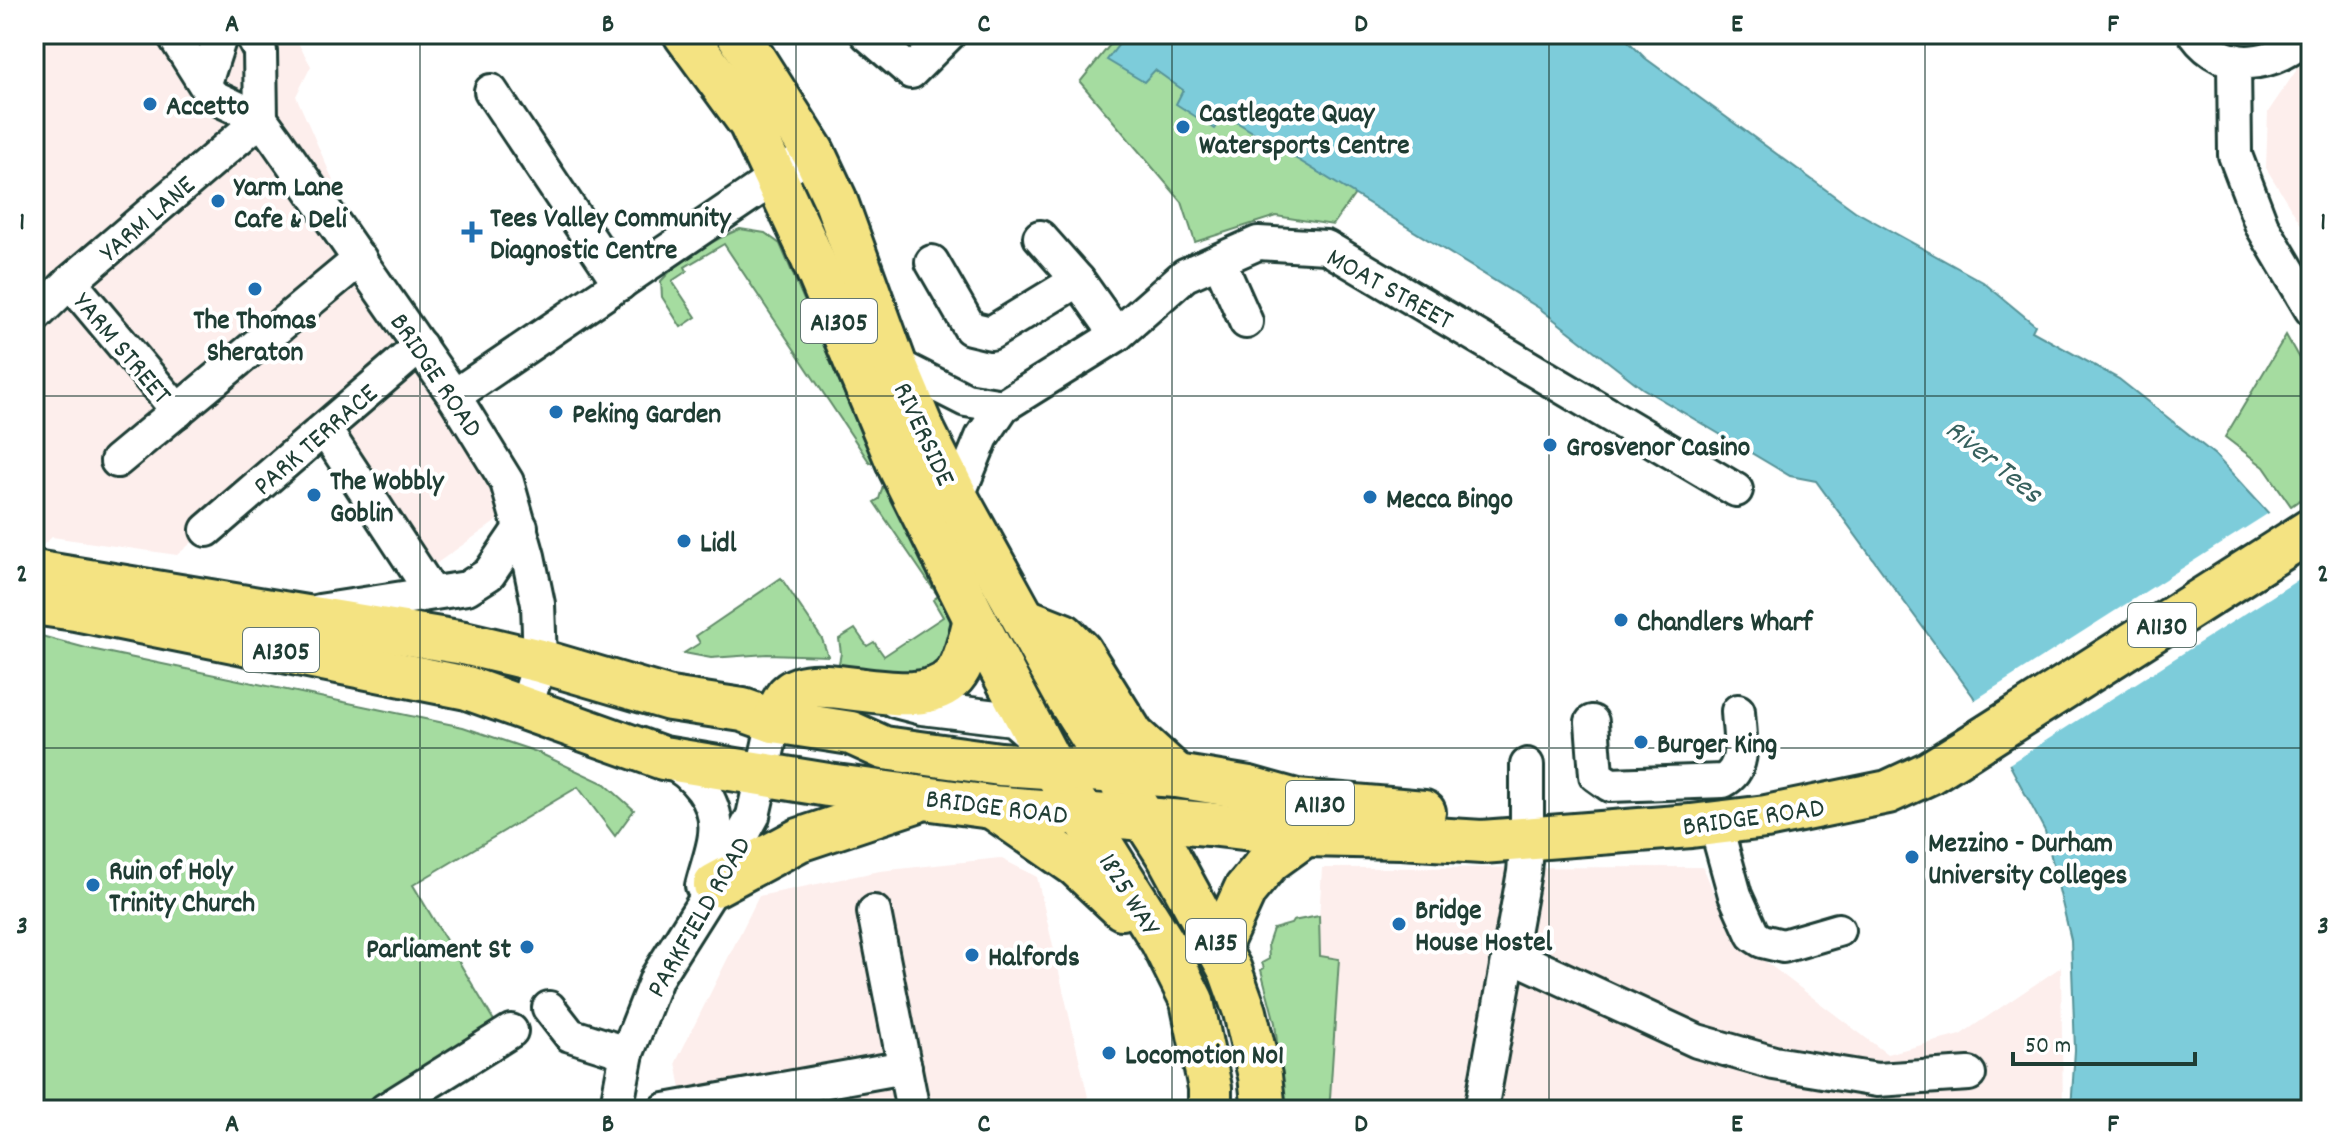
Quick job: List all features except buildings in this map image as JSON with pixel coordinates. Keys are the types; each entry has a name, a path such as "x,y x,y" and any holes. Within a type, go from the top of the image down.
{"main road":[{"name":"RIVERSIDE","path":"685,34 750,123 900,468 1052,766 1082,815"},
{"name":"RIVERSIDE","path":"738,34 813,152 835,199 895,364 957,498 1068,699 1144,819"},
{"name":"BRIDGE ROAD","path":"526,707 663,758 991,807 1305,835 1482,842 1715,823 1766,817 1888,792 1929,773 2311,530"},
{"name":"A1305","path":"34,572 464,643 540,661"},
{"name":"A1305","path":"34,603 467,688 526,707"},
{"path":"774,721 789,694 810,685 902,693 934,691 954,676 964,657 975,619"},
{"path":"1026,620 1064,635 1080,651 1133,736 1177,776"},
{"name":"BRIDGE ROAD","path":"540,661 670,699 743,710 774,721 851,733 884,748 1000,764 1177,776 1249,788 1296,801 1465,816 1527,838"},
{"path":"706,899 799,840 929,796"},
{"name":"A1305","path":"991,807 1076,865 1112,901 1162,941"},
{"name":"1825 WAY","path":"1082,815 1162,941 1196,1014 1210,1088 1210,1110"},
{"name":"1825 WAY","path":"1144,819 1168,856 1230,970 1245,1012 1260,1076 1264,1110"},
{"name":"A135","path":"1219,947 1245,890 1269,861 1305,835"}],"street":[{"path":"173,34 212,96 261,119 260,51 251,34"},
{"path":"205,83 221,34"},
{"path":"867,34 911,72 949,34"},
{"path":"2195,34 2214,52 2234,60 2255,63 2276,58 2295,48 2309,34"},
{"path":"2234,60 2235,155 2262,226 2311,309"},
{"path":"491,91 620,284"},
{"name":"BRIDGE ROAD","path":"261,119 454,396 507,482 521,527 538,604 540,661 526,707"},
{"name":"YARM LANE","path":"34,317 70,282 261,119"},
{"path":"454,396 813,152"},
{"path":"1040,237 1078,280 1117,335"},
{"name":"MOAT STREET","path":"957,498 982,437 1003,406 1117,335 1185,275 1258,243 1326,247 1736,490"},
{"path":"117,461 360,259"},
{"path":"1219,261 1246,322"},
{"path":"932,262 970,328 991,333 1078,280"},
{"name":"YARM STREET","path":"70,282 178,411"},
{"name":"PARK TERRACE","path":"207,530 420,346"},
{"path":"895,364 966,400 1003,406"},
{"path":"325,430 432,593"},
{"path":"292,614 467,588 489,574 521,527"},
{"name":"BRIDGE ROAD","path":"849,690 922,708 1013,719 1027,731 1052,766"},
{"path":"1592,722 1596,775 1610,785 1723,781 1737,769 1740,758 1738,711"},
{"name":"PARKFIELD ROAD","path":"617,1106 627,1053 657,977 753,816 774,721"},
{"path":"663,758 685,769 704,791 713,810 715,834 706,899"},
{"path":"1481,1110 1527,838 1527,765"},
{"path":"1715,823 1735,895 1753,935 1762,941 1783,946 1838,930"},
{"path":"874,912 913,1110"},
{"path":"1509,954 1697,1041 1774,1063 1877,1080 1969,1074"},
{"path":"549,1008 570,1035 627,1053"},
{"path":"385,1110 511,1031"},
{"path":"617,1106 663,1110 905,1067"}],"shaded area":[{"path":"34,34 293,34 311,66 296,96 368,260 515,508 420,575 325,430 177,555 52,537 34,553"},
{"path":"2311,49 2311,241 2266,168 2268,112"},
{"path":"1000,858 1037,877 1091,1110 685,1110 676,1062 759,896 880,871"},
{"path":"1703,867 1733,937 1887,1054 1960,1035 2061,967 2063,1110 1308,1110 1322,868"}],"green space":[{"name":"Castlegate Quay Watersports Centre","path":"1113,41 1355,194 1333,225 1276,216 1195,242 1182,202 1080,82"},
{"path":"740,229 765,233 780,244 873,461 870,463 724,244 685,267 687,271 672,281 696,317 681,327 662,297 661,281 678,265 708,244"},
{"path":"2286,335 2311,380 2311,492 2291,506 2264,467 2225,437"},
{"path":"884,482 956,624 944,662 912,677 838,668 841,653 839,639 855,629 867,646 874,642 884,656 943,617 933,600 938,596 874,502 879,499"},
{"path":"781,578 822,639 828,656 767,654 711,658 684,653 700,643 696,636"},
{"path":"34,634 86,648 463,727 537,752 605,784 634,810 615,836 578,787 413,885 496,1024 493,1030 364,1110 34,1110"},
{"path":"1319,916 1320,956 1339,959 1328,1110 1284,1110 1275,1023 1261,970 1264,968 1262,963 1269,959 1268,944 1273,929"}],"water":[{"name":"River Tees","path":"1100,34 1621,34 1645,58 1855,211 1983,282 2035,325 2032,331 2119,379 2215,455 2273,518 2311,602 2311,1110 2071,1110 2075,1050 2071,940 2045,831 1973,696 1816,481 1790,476 1642,388 1539,308 1225,115 1215,129 1176,104 1183,90 1155,70 1144,82 1107,60 1119,44"}],"pier":[{"path":"2272,511 2304,576 2006,766 1972,702"}],"place":[{"name":"Accetto","path":"150,104"},
{"name":"Castlegate Quay Watersports Centre","path":"1183,127"},
{"name":"Yarm Lane Cafe & Deli","path":"218,201"},
{"name":"Tees Valley Community Diagnostic Centre","path":"472,232"},
{"name":"The Thomas Sheraton","path":"255,289"},
{"name":"Peking Garden","path":"556,412"},
{"name":"Grosvenor Casino","path":"1550,445"},
{"name":"The Wobbly Goblin","path":"314,495"},
{"name":"Mecca Bingo","path":"1370,497"},
{"name":"Lidl","path":"684,541"},
{"name":"Chandlers Wharf","path":"1621,620"},
{"name":"Burger King","path":"1641,742"},
{"name":"Mezzino - Durham University Colleges","path":"1912,857"},
{"name":"Ruin of Holy Trinity Church","path":"93,885"},
{"name":"Bridge House Hostel","path":"1399,924"},
{"name":"Parliament St","path":"527,947"},
{"name":"Halfords","path":"972,955"},
{"name":"Locomotion No1","path":"1109,1053"}]}
